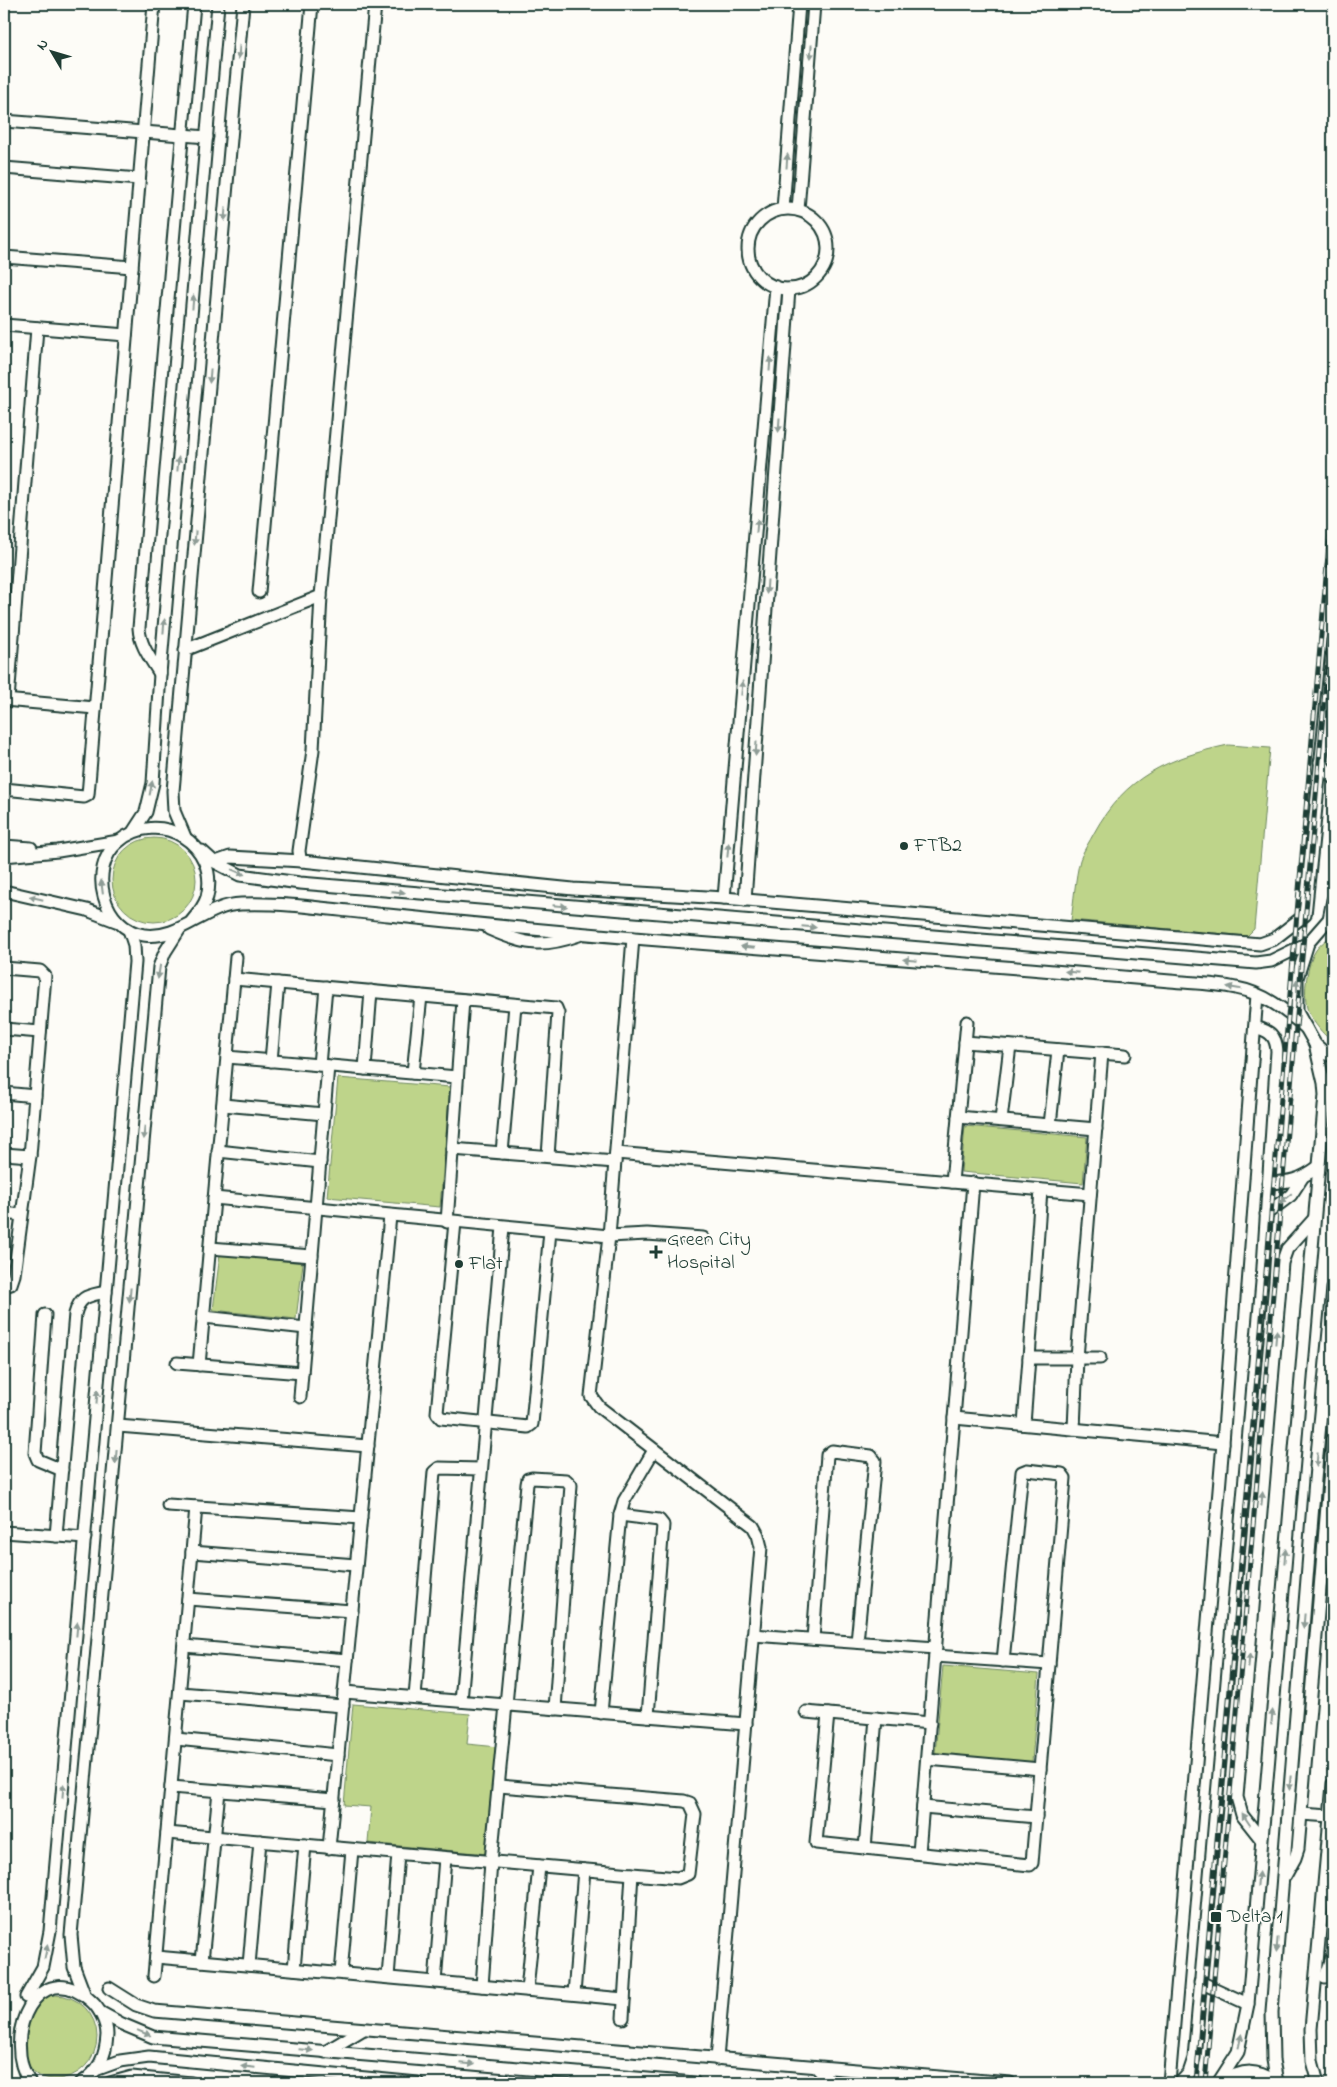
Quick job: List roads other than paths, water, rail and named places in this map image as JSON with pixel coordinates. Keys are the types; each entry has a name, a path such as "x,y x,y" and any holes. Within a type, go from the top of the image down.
{"street":[{"path":"4,789 87,796 154,4"},
{"path":"160,674 144,648 140,639 139,628 194,4"},
{"path":"133,832 146,812 152,783 218,4"},
{"path":"185,837 174,811 173,791 243,4"},
{"path":"259,592 312,4"},
{"path":"302,861 299,851 313,750 321,596 375,4"},
{"path":"783,209 799,4"},
{"path":"798,210 814,4"},
{"path":"4,121 207,137"},
{"path":"4,168 139,179"},
{"path":"783,209 798,210 810,215 819,223 826,234 827,260 822,271 813,281 802,287 789,289 776,287 764,281 755,271 749,259 748,245 752,232 760,221 770,213 783,209"},
{"path":"4,256 132,267"},
{"path":"724,898 766,423 776,287"},
{"path":"744,900 789,289"},
{"path":"4,325 126,335"},
{"path":"37,328 9,614 6,700 95,708"},
{"path":"185,650 321,596"},
{"path":"216,862 230,857 302,861 573,889 724,898 1254,945 1267,942 1292,927 1305,916 1320,762 1330,705 1333,640"},
{"path":"1320,762 1333,778"},
{"path":"116,921 101,892 101,872 112,848 133,832 159,828 185,837 216,862 240,875 300,883 1256,963 1270,961 1308,942 1331,918 1333,900"},
{"path":"4,856 58,851 119,841"},
{"path":"4,846 58,851"},
{"path":"191,922 201,910 207,898 208,873 205,862 196,847"},
{"path":"4,891 86,910 116,921 129,930 143,935 168,935 212,911 236,904 294,906 583,934 1111,976 1238,988 1257,995 1285,1010 1306,1028"},
{"path":"975,921 975,940"},
{"path":"180,928 165,952 159,967 71,1935 74,1967 85,1996 100,2012 153,2037 695,2083"},
{"path":"16,2006 26,1996 43,1967 50,1931 135,962 134,945 129,930"},
{"path":"634,938 609,1236 591,1396 599,1407 754,1526 761,1547 717,2060"},
{"path":"1218,2083 1238,2052 1248,2004 1325,1095 1315,1044 1297,1012 1297,978 1308,942"},
{"path":"200,1365 236,956"},
{"path":"4,968 40,971 44,974 30,1156 13,1282 4,1286"},
{"path":"234,979 554,1008 558,1010 548,1156"},
{"path":"270,1061 278,983"},
{"path":"300,1397 324,1114 326,987"},
{"path":"365,1069 371,991"},
{"path":"1169,2083 1223,1443 1257,995"},
{"path":"413,1073 421,996"},
{"path":"463,1000 452,1149 451,1222 437,1413 441,1418 528,1427 532,1424 550,1231"},
{"path":"502,1153 515,1005"},
{"path":"952,1182 967,1022"},
{"path":"1180,2083 1189,2073 1194,2058 1266,1214 1277,1051 1273,1035 1268,1030 1255,1027"},
{"path":"4,1028 40,1032"},
{"path":"965,1042 1124,1055"},
{"path":"1315,1044 1326,1054 1333,1056"},
{"path":"1001,1120 1010,1046"},
{"path":"1050,1125 1058,1050"},
{"path":"1074,1429 1077,1358 1102,1053"},
{"path":"227,1057 457,1077"},
{"path":"4,1093 35,1096"},
{"path":"223,1105 324,1114"},
{"path":"958,1117 1096,1129"},
{"path":"452,1149 548,1156 615,1157 973,1183 1090,1194"},
{"path":"218,1151 320,1162"},
{"path":"4,1154 30,1156"},
{"path":"1268,1183 1290,1182 1302,1178 1318,1167"},
{"path":"1266,1214 1291,1195 1302,1178"},
{"path":"919,1853 973,1183"},
{"path":"1024,1424 1041,1190"},
{"path":"214,1198 609,1236 647,1234 703,1238"},
{"path":"4,1214 21,1215"},
{"path":"330,1848 390,1216"},
{"path":"1261,1839 1242,1815 1238,1797 1281,1272 1284,1254 1314,1219"},
{"path":"461,1701 503,1227"},
{"path":"210,1248 312,1256"},
{"path":"1277,2083 1273,2060 1272,2012 1333,1289"},
{"path":"56,1536 75,1314 78,1304 84,1297 106,1292"},
{"path":"45,1315 35,1453 38,1460 62,1470"},
{"path":"204,1316 306,1328"},
{"path":"1029,1358 1100,1358"},
{"path":"177,1363 302,1373"},
{"path":"954,1418 1223,1443"},
{"path":"118,1426 368,1446"},
{"path":"1282,1881 1295,1858 1298,1848 1333,1435"},
{"path":"600,1712 620,1515 624,1501 654,1450"},
{"path":"813,1639 828,1455 832,1451 871,1456 875,1461 857,1642"},
{"path":"415,1697 434,1472 439,1468 481,1469"},
{"path":"828,1714 815,1842 818,1844 1030,1865 1032,1862 1065,1475 1027,1470 1022,1472 1003,1661"},
{"path":"482,1986 491,1862 528,1479 532,1478 566,1480 570,1485 555,1709"},
{"path":"168,1505 361,1518"},
{"path":"154,1976 196,1507"},
{"path":"620,1515 659,1520 663,1525 648,1716"},
{"path":"4,1532 85,1538"},
{"path":"192,1552 356,1565"},
{"path":"188,1600 352,1611"},
{"path":"753,1635 857,1642 1003,1661 1049,1664"},
{"path":"184,1646 347,1660"},
{"path":"344,1692 746,1724"},
{"path":"180,1694 343,1706"},
{"path":"806,1712 930,1723"},
{"path":"865,1848 876,1718"},
{"path":"176,1739 338,1754"},
{"path":"927,1759 1040,1769"},
{"path":"1325,1978 1330,1816 1333,1784"},
{"path":"167,1833 678,1878 688,1874 695,1814 690,1803 499,1786"},
{"path":"171,1787 334,1800"},
{"path":"202,1961 219,1791"},
{"path":"923,1807 1036,1817"},
{"path":"1301,1814 1330,1816"},
{"path":"249,1965 260,1841"},
{"path":"294,1969 304,1845"},
{"path":"341,1973 352,1850"},
{"path":"388,1978 398,1854"},
{"path":"435,1982 445,1858"},
{"path":"527,1990 539,1866"},
{"path":"574,1994 584,1870"},
{"path":"623,2018 632,1874"},
{"path":"1182,1939 1204,1941"},
{"path":"1318,2083 1312,2061 1311,2029 1333,1955"},
{"path":"156,1957 624,1998"},
{"path":"1200,1982 1248,2004"},
{"path":"26,1996 45,1988 66,1988 85,1996"},
{"path":"110,1988 136,2005 154,2011 717,2060 1010,2083"},
{"path":"98,2069 106,2051 107,2031 100,2012"},
{"path":"325,2052 363,2030"},
{"path":"81,2083 98,2069 120,2061 149,2057 418,2083"},
{"path":"10,2060 12,2066 30,2083"},
{"path":"817,2068 832,2083"},
{"path":"1223,2083 1242,2073 1259,2072 1277,2083"},
{"path":"110,2083 132,2077 191,2083"}],"railway":[{"path":"1196,2083 1333,496"},
{"path":"1205,2083 1333,598"}],"place":[{"name":"FTB2","path":"904,846"},
{"name":"Green City Hospital","path":"656,1252"},
{"name":"Flat","path":"459,1264"},
{"name":"Delta 1","path":"1216,1917"}]}
